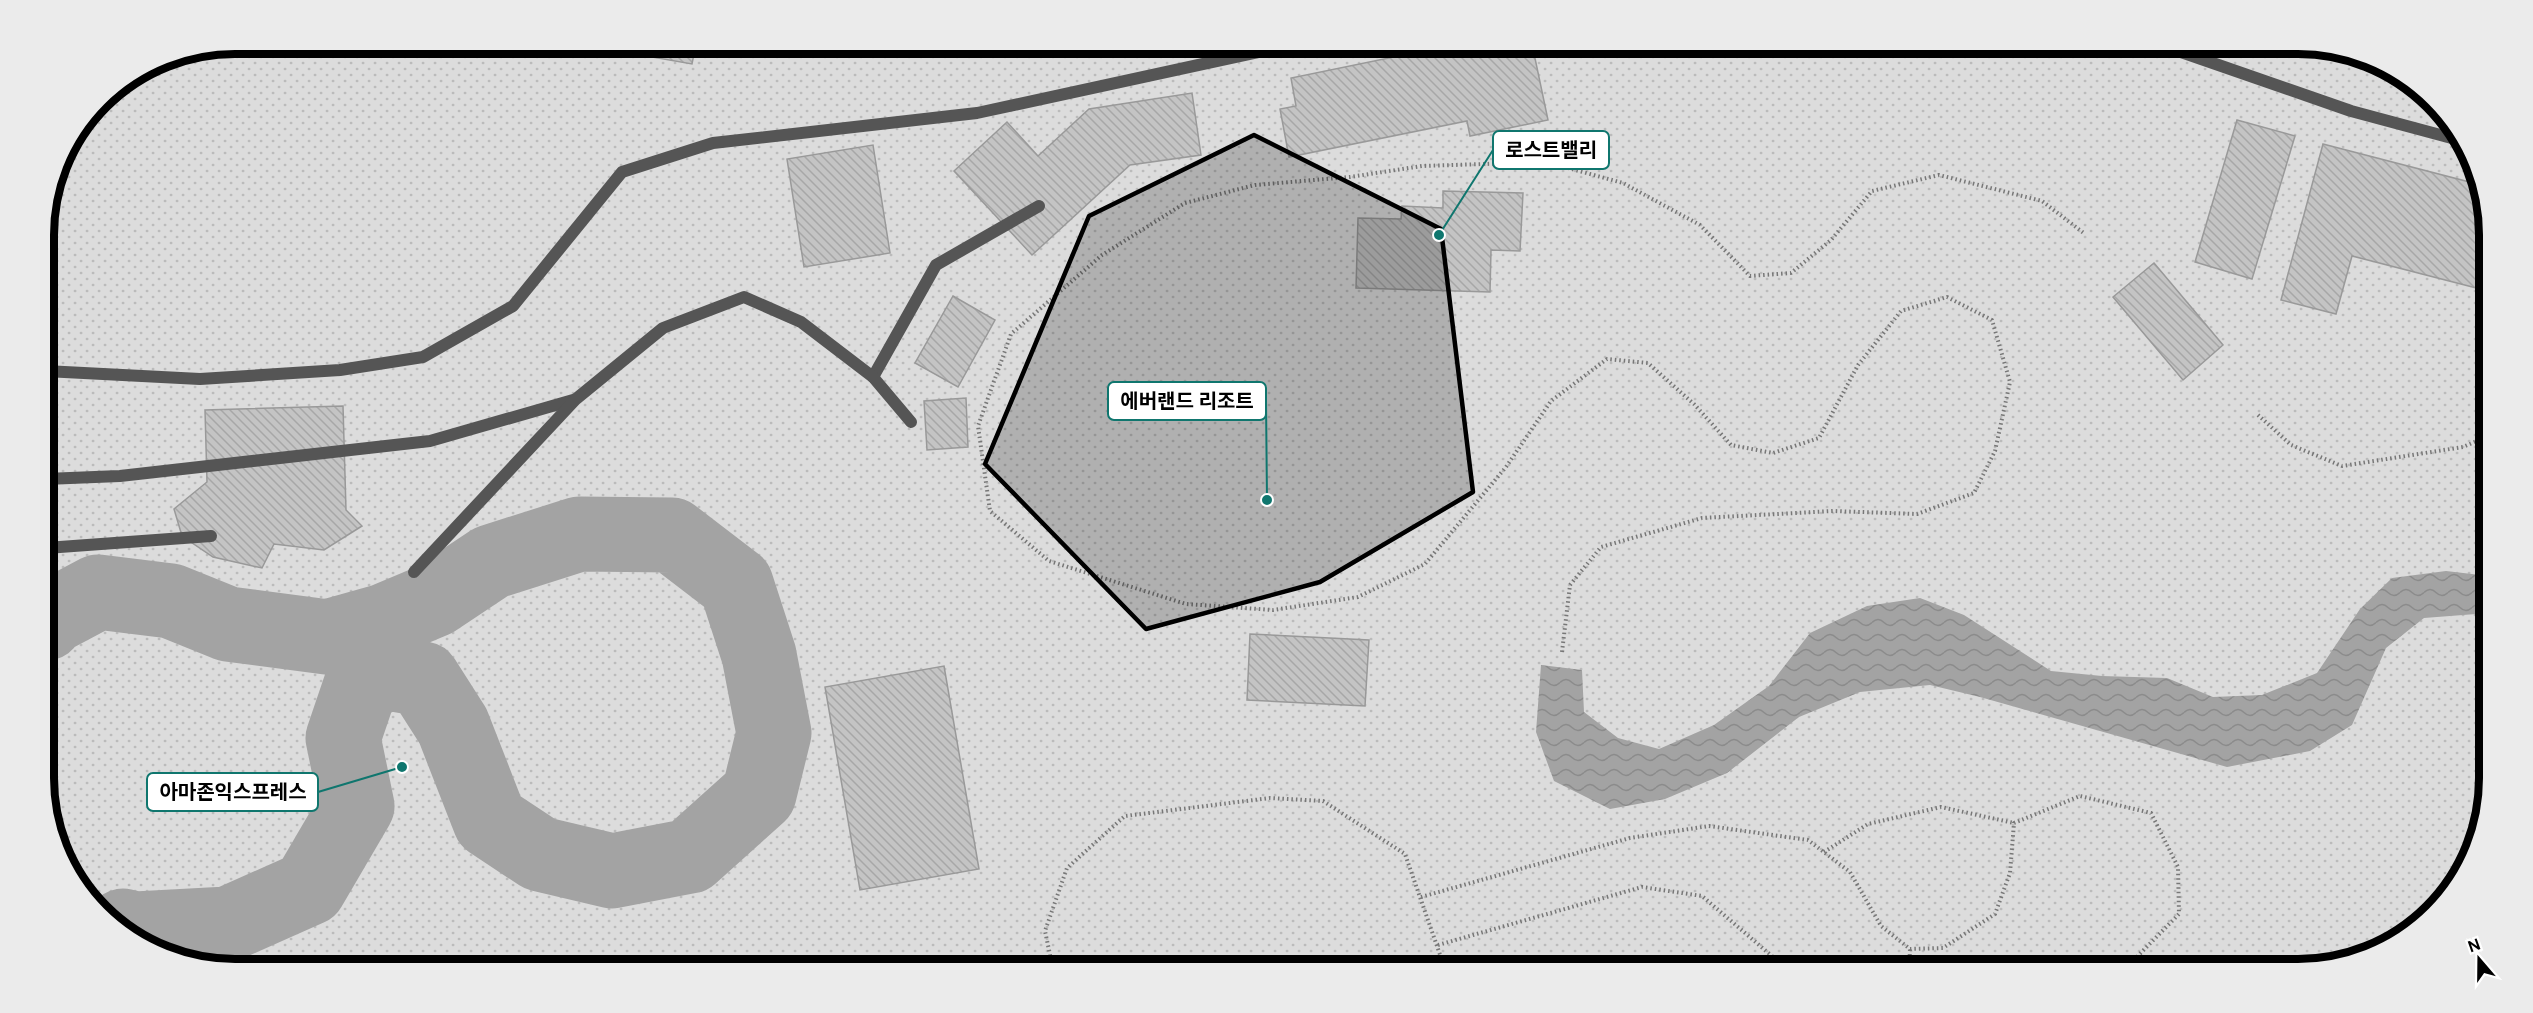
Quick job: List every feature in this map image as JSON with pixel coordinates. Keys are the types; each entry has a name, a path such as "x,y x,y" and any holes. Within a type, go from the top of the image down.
{"street":[{"path":"54,371 200,379 340,370 423,357 513,306 622,172 713,143 977,113 1249,54"},
{"path":"2187,54 2351,111 2451,138"},
{"path":"873,377 936,265 1039,206"},
{"path":"414,572 576,399 663,328 744,297 801,322 873,377 911,422"},
{"path":"54,479 120,476 430,441 576,399"},
{"path":"54,547 211,536"}],"path":[{"path":"1562,652 1570,585 1601,547 1702,518 1833,511 1917,514 1974,493 1995,451 2010,382 1992,320 1947,297 1900,311 1858,365 1819,438 1773,453 1731,445 1694,404 1648,363 1607,359 1551,401 1506,467 1425,564 1358,597 1273,610 1186,604 1049,561 990,511 978,426 1011,334 1102,255 1185,203 1255,185 1350,177 1422,166 1546,162 1623,183 1700,225 1750,276 1791,273 1831,240 1872,191 1939,175 2042,201 2085,234"},
{"path":"2258,416 2291,445 2342,466 2463,447 2479,440"},
{"path":"1824,852 1868,824 1941,807 2014,823 2080,796 2151,813 2178,867 2180,914 2135,959"},
{"path":"1051,959 1045,931 1067,868 1125,816 1270,798 1323,801 1405,854 1442,959"},
{"path":"1421,897 1630,838 1709,826 1808,840 1850,872 1881,927 1910,949 1943,948 1995,915 2010,873 2014,823"},
{"path":"1438,945 1642,887 1702,896 1775,959"},
{"path":"1910,949 1910,959"}],"highlighted area":[{"path":"1254,135 1441,229 1473,492 1320,582 1146,629 985,464 1089,216"}],"shaded area":[{"path":"223,54 2310,54 2333,57 2356,64 2378,73 2408,91 2442,125 2455,144 2465,166 2473,188 2477,211 2479,235 2479,790 2476,813 2469,836 2460,858 2442,888 2408,922 2367,945 2333,956 2310,959 235,959 200,956 177,949 134,928 99,897 73,858 57,813 54,778 54,223 60,188 78,144 91,125 116,99 144,78 166,68 200,57"}],"water":[{"path":"2446,571 2479,575 2479,615 2424,618 2386,648 2352,725 2310,751 2227,767 1930,685 1860,692 1799,717 1727,773 1665,799 1610,809 1554,781 1536,732 1541,665 1582,670 1584,712 1618,738 1659,749 1714,725 1769,686 1810,633 1867,606 1920,598 1964,615 2051,671 2102,676 2167,678 2213,697 2262,695 2317,673 2360,609 2392,578"}],"building":[{"path":"634,54 694,54 692,64"},
{"path":"1408,54 1534,54 1548,120 1470,136 1467,121 1289,157 1280,109 1296,106 1291,78"},
{"path":"1192,93 1201,155 1130,165 1032,255 954,171 1007,122 1038,156 1089,109"},
{"path":"2237,120 2295,136 2252,279 2195,262"},
{"path":"2323,144 2471,182 2479,235 2479,289 2352,256 2336,314 2281,300"},
{"path":"873,145 890,253 804,267 787,159"},
{"path":"1443,191 1523,193 1520,251 1491,250 1490,292 1356,288 1358,218 1401,219 1402,206 1443,208"},
{"path":"2154,263 2223,345 2183,380 2113,297"},
{"path":"953,296 995,320 958,387 915,363"},
{"path":"966,398 968,447 927,450 924,401"},
{"path":"343,406 346,510 362,526 324,550 274,544 262,568 213,557 182,536 174,509 207,482 205,410"},
{"path":"1250,634 1369,640 1365,706 1247,700"},
{"path":"944,666 979,869 860,890 825,687"}],"waterway":[{"path":"54,615 98,592 171,601 228,624 327,637 384,621 434,600 491,562 579,534 672,535 736,584 759,655 774,733 759,794 690,856 612,871 540,854 490,821 453,726 423,679 388,673 361,685 343,738 357,806 309,888 228,924 136,929"}],"place":[{"name":"로스트밸리","path":"1439,235"},
{"name":"에버랜드 리조트","path":"1267,500"},
{"name":"아마존익스프레스","path":"402,767"}]}
